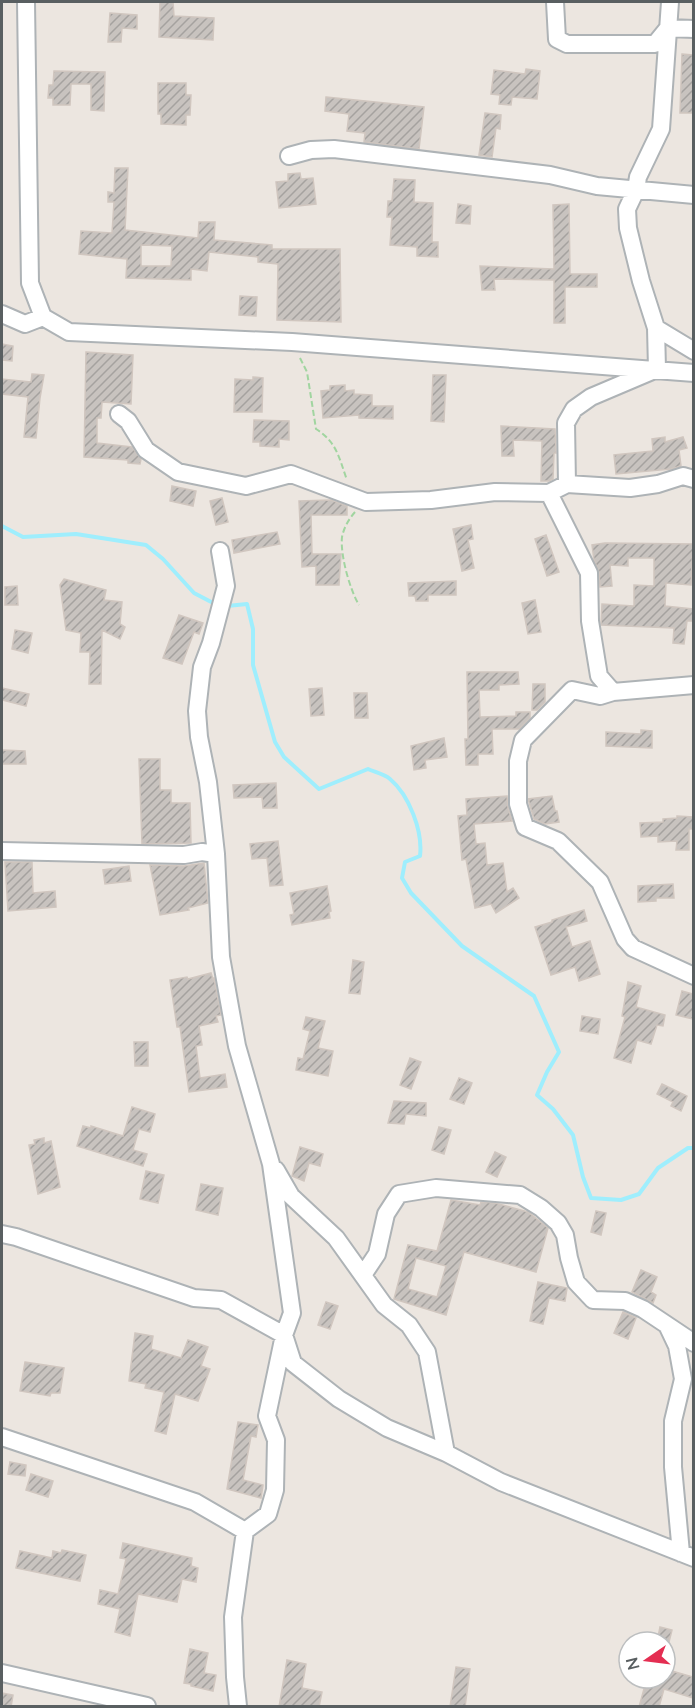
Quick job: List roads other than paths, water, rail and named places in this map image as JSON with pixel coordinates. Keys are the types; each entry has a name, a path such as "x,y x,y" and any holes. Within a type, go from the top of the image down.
{"street":[{"path":"26,2 30,283 43,317 69,333 292,342 693,373"},
{"path":"555,2 557,39 567,44 655,44 668,28"},
{"path":"657,369 656,328 628,228 627,209 636,190 638,177 661,129 670,2"},
{"path":"668,28 693,29"},
{"path":"289,156 311,150 345,150 550,175 597,186 693,195"},
{"path":"2,314 25,324 43,317"},
{"path":"656,328 693,351"},
{"path":"567,484 566,423 574,408 591,397 657,369"},
{"path":"119,414 128,421 146,450 178,472 246,486 291,474 359,499 431,500 495,492 549,493 567,484 630,488 658,484 683,476 693,479"},
{"path":"549,493 589,573 590,621 599,676 613,692"},
{"path":"220,551 226,586 202,668 197,711 199,737 208,782 216,854 223,968 237,1046 271,1164 292,1313 284,1335 267,1416 276,1440 275,1490 268,1514 245,1531 233,1617 238,1707"},
{"path":"693,685 613,692 600,696 572,690 523,740 518,761 519,804 525,827 558,841 600,882 626,939 633,948 693,976"},
{"path":"2,851 184,855 202,852 216,854"},
{"path":"271,1164 291,1197 336,1238 384,1305 409,1324 427,1352 446,1453"},
{"path":"363,1275 377,1254 386,1214 399,1194 436,1188 520,1195 541,1208 558,1223 565,1235 576,1282 593,1300 625,1301 643,1309 693,1342"},
{"path":"2,1234 194,1298 221,1300 284,1335 293,1363 339,1399 387,1428 446,1453 501,1482 687,1555"},
{"path":"667,1325 677,1346 683,1379 673,1421 673,1467 687,1555"},
{"path":"2,1437 195,1502 245,1531"},
{"path":"2,1673 147,1707"}],"waterway":[{"path":"2,526 23,537 76,534 146,545 163,559 194,593 217,605"},
{"path":"227,606 247,604 253,629 253,665 275,742 284,757 319,789 368,769 390,779 409,804 417,825 420,856 405,862 402,878 411,893 462,946 534,996 559,1052 537,1095 553,1109 573,1135 583,1177 591,1198 621,1200 639,1194 658,1168 688,1148 694,1148"}]}
